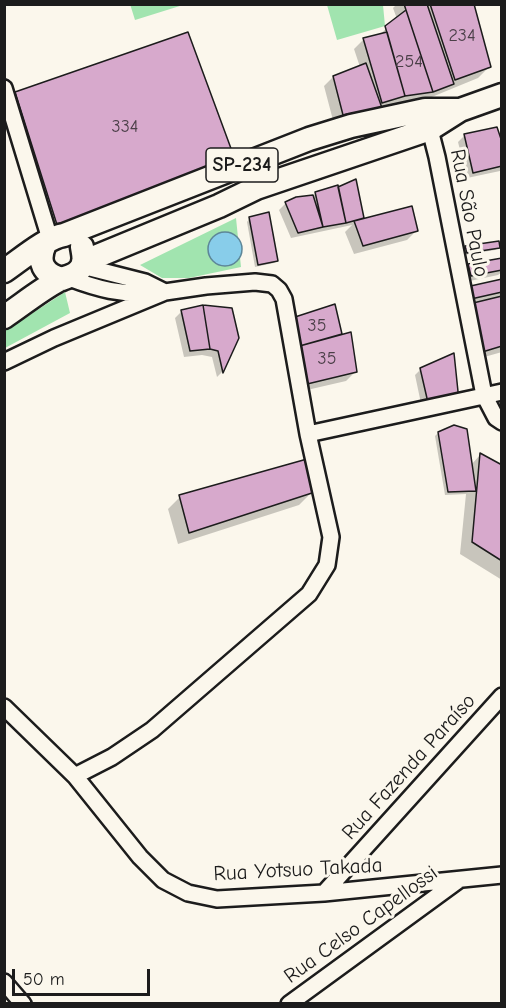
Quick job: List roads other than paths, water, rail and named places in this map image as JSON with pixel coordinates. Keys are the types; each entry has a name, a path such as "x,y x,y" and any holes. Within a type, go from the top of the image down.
{"main road":[{"name":"SP-234","path":"4,317 74,271 256,188 427,120 501,95"},
{"name":"SP-234","path":"4,271 53,240 309,139 351,126 427,120"},
{"path":"71,237 82,248 84,255 74,271 53,276 45,271 41,262 41,253 53,240 71,237"}],"street":[{"path":"4,88 53,240"},
{"name":"Rua São Paulo","path":"427,120 437,157 484,395 496,418 501,422"},
{"path":"74,271 94,287 122,293 165,292 245,282 272,284 279,290 284,299 308,434 331,537 327,566 309,594 152,730 112,757 75,776"},
{"path":"4,362 54,338 165,292"},
{"path":"308,434 501,392"},
{"name":"Rua Fazenda Paraíso","path":"324,893 501,696"},
{"name":"Rua Yotsuo Takada","path":"4,707 75,776 140,857 163,880 188,893 218,899 324,893 501,875"},
{"name":"Rua Celso Capellossi","path":"289,1004 459,880"},
{"path":"4,982 23,1004"}],"water":[{"path":"225,232 237,237 242,249 237,261 225,266 213,261 208,249 213,237"}]}
